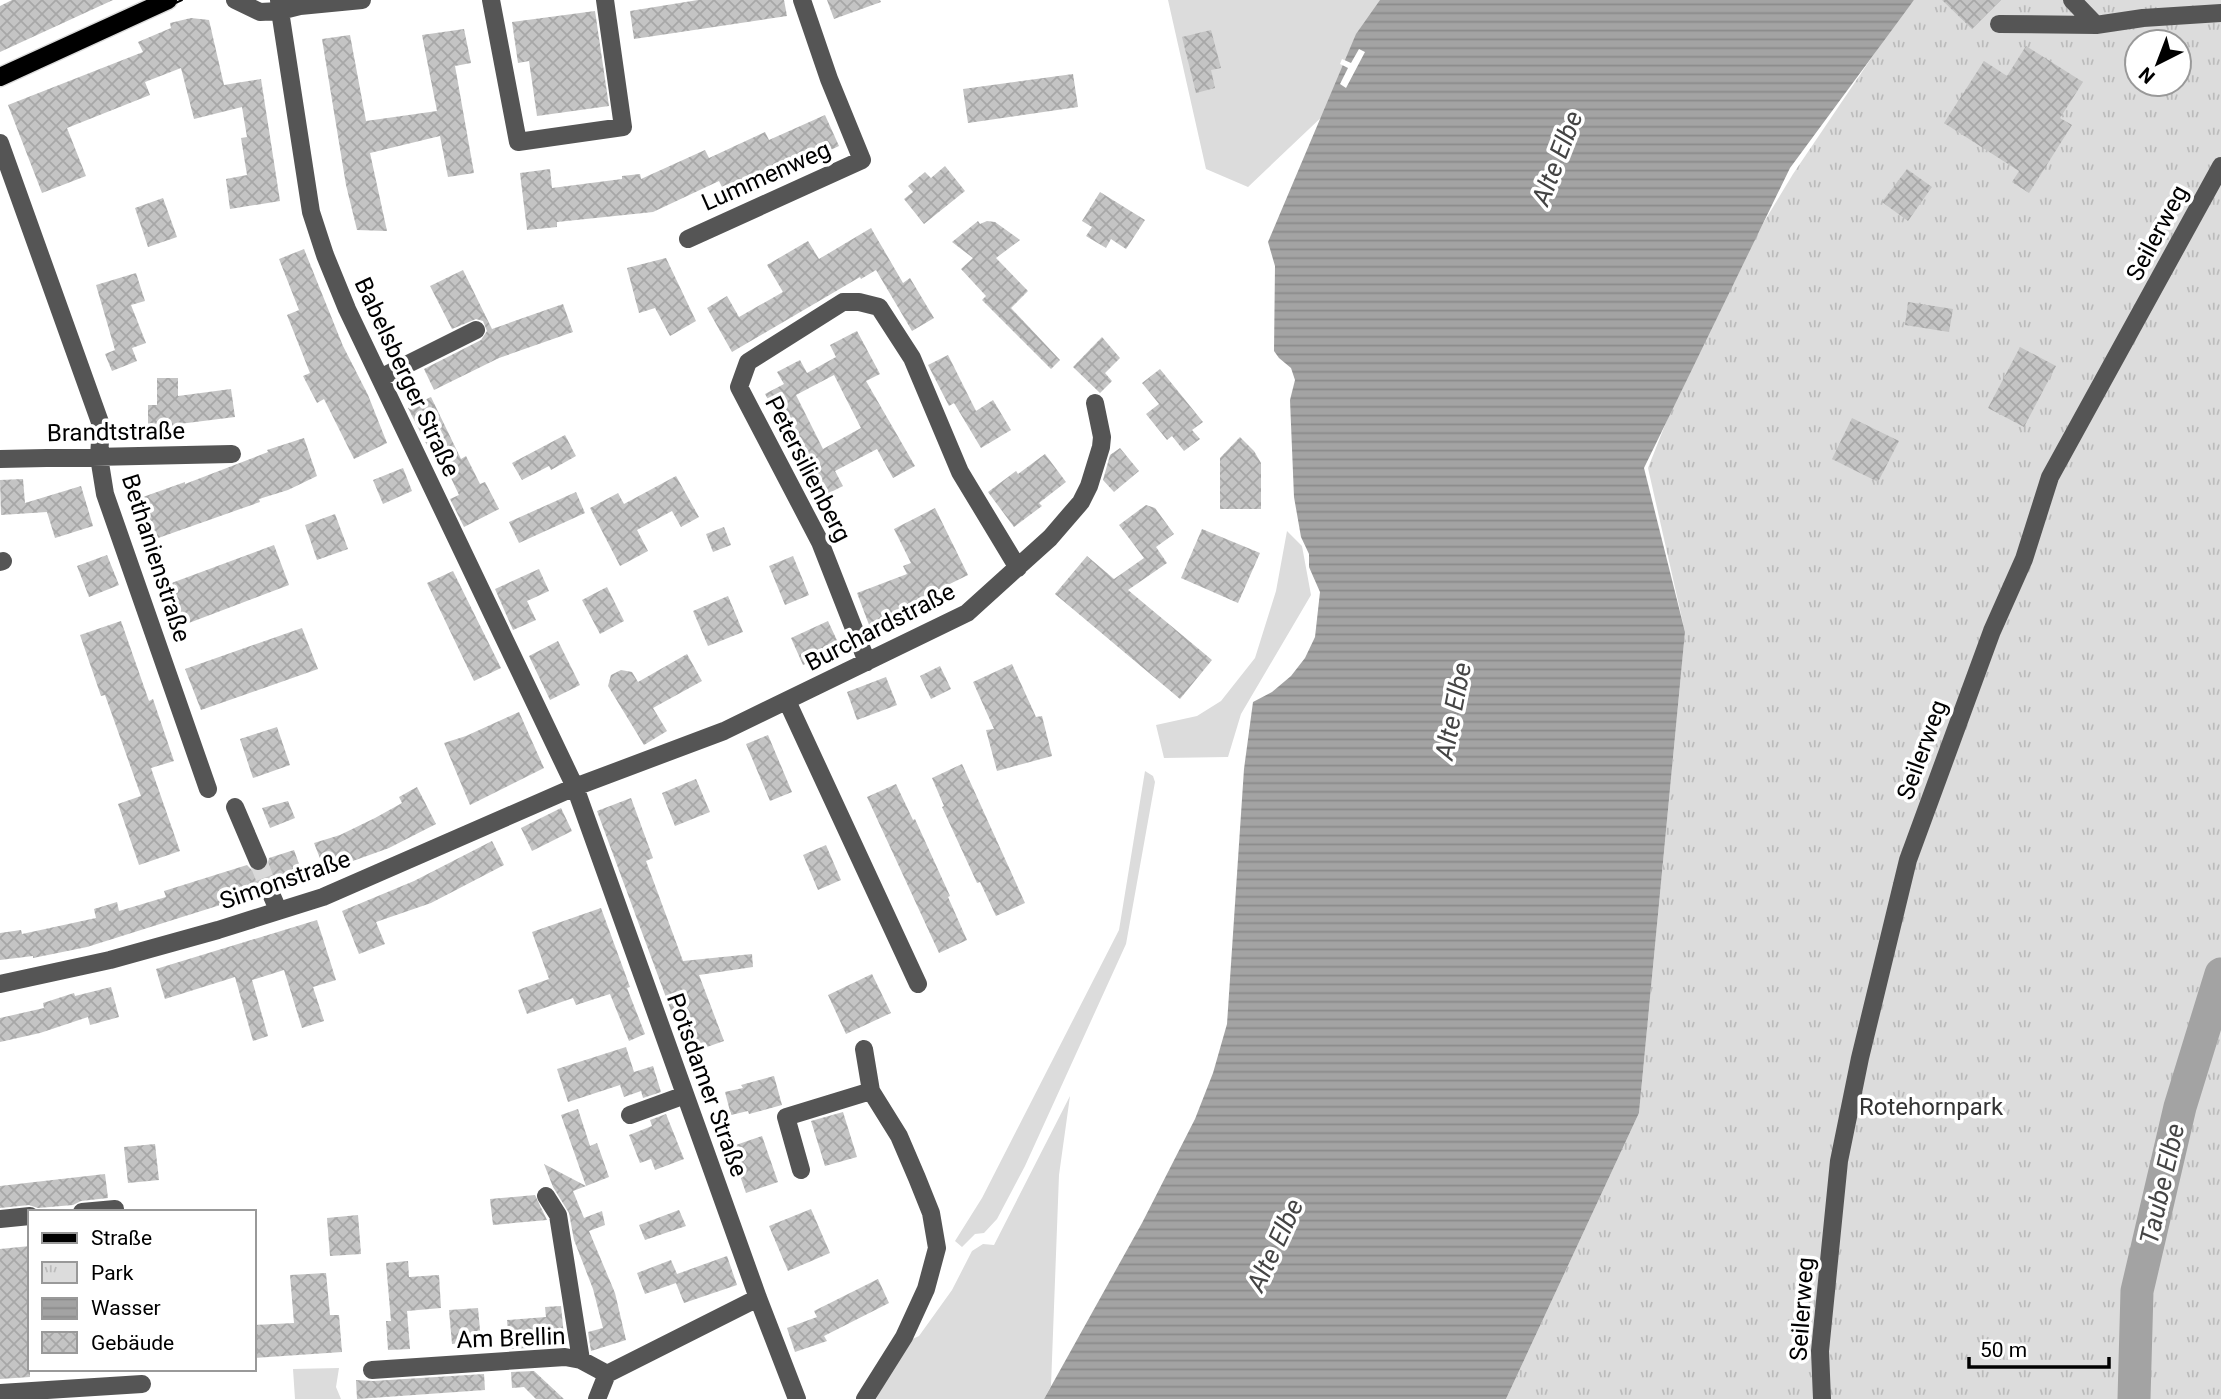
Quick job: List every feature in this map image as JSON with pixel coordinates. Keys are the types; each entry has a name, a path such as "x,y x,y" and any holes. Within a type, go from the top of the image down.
{"main road":[{"path":"0,77 168,0"}],"street":[{"path":"235,0 260,12 279,6 362,0"},
{"path":"491,0 518,142 623,127 605,0"},
{"name":"Lummenweg","path":"688,239 862,160 829,79 802,0"},
{"path":"2071,0 2096,25"},
{"name":"Babelsberger Straße","path":"279,6 311,212 336,282 575,787"},
{"path":"1999,24 2096,25 2143,18 2221,13"},
{"name":"Bethanienstraße","path":"0,143 101,425 99,457 105,494 208,789"},
{"name":"Seilerweg","path":"1822,1399 1820,1351 1839,1161 1860,1058 1908,860 1992,631 2024,559 2050,477 2221,166"},
{"name":"Petersilienberg","path":"867,662 820,542 739,387 748,362 843,302 859,302 879,307 912,358 960,472 1018,568"},
{"path":"380,378 476,330"},
{"name":"Burchardstraße","path":"575,787 724,731 967,614 1070,516 1089,486 1102,437 1095,403"},
{"name":"Brandtstraße","path":"0,459 232,454"},
{"path":"787,701 918,984"},
{"name":"Simonstraße","path":"0,984 110,960 323,897 575,787"},
{"name":"Potsdamer Straße","path":"575,787 758,1298 797,1399"},
{"path":"235,807 258,862"},
{"path":"270,890 278,911"},
{"path":"864,1049 871,1091 899,1136 931,1213 937,1248 926,1289 904,1338 865,1399"},
{"path":"801,1170 786,1117 871,1091"},
{"path":"630,1115 685,1095"},
{"path":"546,1196 558,1215 581,1360"},
{"path":"104,1210 115,1209"},
{"path":"0,1219 28,1216"},
{"path":"597,1399 607,1374 758,1298"},
{"name":"Am Brellin","path":"372,1370 565,1357 581,1360 607,1374"},
{"path":"0,1393 142,1385"}],"green space":[{"path":"1168,0 1418,0 1347,93 1248,187 1206,169"},
{"name":"Rotehornpark","path":"1914,0 2221,0 2221,1399 1506,1399 1639,1113 1685,632 1648,468 1710,311 1793,174 1893,26"},
{"path":"1287,531 1302,546 1311,595 1241,714 1228,757 1164,758 1156,725 1197,716 1221,701 1255,658 1276,591"},
{"path":"1145,771 1153,776 1155,782 1126,944 1025,1166 997,1219 984,1233 975,1234 962,1247 955,1241 982,1198 1119,930"},
{"path":"1070,1096 1059,1175 1051,1386 1044,1399 876,1399 908,1341 919,1336 952,1290 972,1251 983,1244 994,1245"},
{"path":"339,1368 336,1387 341,1399 295,1399 293,1369"}],"water":[{"name":"Alte Elbe","path":"1380,0 1914,0 1790,168 1644,468 1685,632 1639,1113 1506,1399 1044,1399 1142,1223 1195,1119 1213,1073 1227,1024 1244,769 1253,702 1272,692 1291,676 1305,658 1315,637 1320,592 1309,567 1309,554 1301,537 1294,497 1290,400 1295,380 1291,368 1274,351 1275,266 1268,242 1356,34"}],"pier":[{"path":"1359,49 1365,52 1346,88 1340,84 1348,68 1340,64 1342,59 1351,63"}],"building":[{"path":"12,0 113,0 0,52 0,6"},
{"path":"698,0 784,0 787,16 634,39 630,11"},
{"path":"827,0 880,0 881,2 834,19"},
{"path":"1942,0 2001,0 1972,29"},
{"path":"595,11 609,106 537,116 529,61 518,63 512,22"},
{"path":"191,18 209,20 224,85 261,79 280,201 230,209 226,179 247,175 241,138 247,137 242,107 194,119 181,68 145,82 150,95 67,128 86,176 42,193 8,105 143,52 138,42 171,28 170,23"},
{"path":"464,29 471,63 455,66 474,173 448,177 440,136 370,153 387,231 357,230 346,185 322,39 350,35 366,121 437,111 422,35"},
{"path":"1211,30 1221,68 1211,70 1215,88 1196,93 1182,37"},
{"path":"2026,46 2083,82 2060,118 2072,125 2029,193 2012,182 2019,171 1944,123 1984,61 2007,76"},
{"path":"1073,74 1078,107 968,123 963,89"},
{"path":"825,115 839,146 783,172 779,164 723,189 719,181 653,212 557,222 557,227 527,230 520,173 550,169 552,188 622,179 622,176 640,174 641,179 705,150 709,158 765,132 769,140"},
{"path":"945,166 965,191 924,224 904,199 913,192 908,186 925,172 931,178"},
{"path":"1907,169 1932,187 1908,221 1882,202"},
{"path":"1100,192 1145,220 1126,249 1111,239 1106,248 1086,236 1092,227 1082,221"},
{"path":"163,198 177,237 148,247 135,208"},
{"path":"978,221 980,224 995,222 1020,240 996,258 1028,291 1011,308 1060,360 1051,369 982,300 986,296 961,269 973,258 952,242"},
{"path":"871,228 903,283 910,278 934,318 912,331 876,270 732,352 707,308 727,296 739,317 783,292 767,265 808,241 819,259"},
{"path":"304,249 343,346 368,395 387,443 354,459 324,399 317,403 303,376 310,373 287,315 299,310 279,259"},
{"path":"666,258 696,321 670,336 655,308 639,313 627,268"},
{"path":"463,270 492,329 563,304 573,332 499,358 434,390 424,369 481,340 487,331 483,321 476,319 452,329 430,286"},
{"path":"136,273 145,301 131,305 146,343 132,348 137,361 112,371 105,354 115,350 96,285"},
{"path":"1908,302 1953,309 1949,332 1905,325"},
{"path":"857,331 880,374 866,381 915,466 893,478 877,449 835,471 843,486 823,496 765,394 784,384 777,372 800,360 807,373 836,357 830,345","holes":["834,375 861,428 823,449 796,395"]},
{"path":"1102,337 1120,358 1105,373 1112,381 1100,393 1073,367"},
{"path":"2020,347 2056,366 2024,427 1988,408"},
{"path":"948,355 976,411 993,400 1011,430 981,448 954,403 949,406 928,365"},
{"path":"1160,369 1203,422 1192,430 1200,439 1184,451 1172,436 1167,440 1146,414 1159,404 1142,383"},
{"path":"157,378 178,378 178,396 231,389 235,417 179,424 179,427 148,427 148,405 157,405"},
{"path":"431,397 461,459 466,456 480,484 485,482 499,509 464,527 450,499 459,495 436,446 429,449 408,408"},
{"path":"1852,418 1899,441 1878,482 1832,459"},
{"path":"565,435 576,456 551,470 549,466 522,480 512,463"},
{"path":"1240,437 1261,463 1261,509 1220,509 1220,458"},
{"path":"304,438 317,476 288,490 259,499 260,502 144,543 129,502 185,484 268,452 267,450"},
{"path":"1120,448 1139,471 1114,492 1103,480 1110,455"},
{"path":"1045,454 1066,482 1039,503 1042,506 1014,527 988,492"},
{"path":"403,468 412,491 383,504 373,480"},
{"path":"676,476 699,517 681,527 672,511 637,530 648,551 620,566 590,508 618,493 624,504"},
{"path":"23,479 25,503 81,486 93,526 55,538 47,512 1,515 0,480"},
{"path":"576,492 585,513 519,543 509,522"},
{"path":"1146,505 1155,508 1174,534 1156,547 1167,563 1128,590 1212,660 1180,699 1055,594 1087,556 1114,579 1144,558 1119,525"},
{"path":"935,508 968,575 897,610 900,618 871,630 857,593 907,574 903,566 911,563 894,529"},
{"path":"335,514 348,549 317,560 305,525"},
{"path":"724,527 731,545 713,552 706,534"},
{"path":"1202,529 1260,553 1238,603 1181,578"},
{"path":"274,545 289,585 173,629 158,588"},
{"path":"107,555 119,585 89,597 77,566"},
{"path":"793,556 809,595 785,605 769,566"},
{"path":"539,569 549,591 527,601 536,620 513,630 495,589"},
{"path":"453,571 501,668 474,681 427,583"},
{"path":"607,587 624,621 600,634 582,600"},
{"path":"728,596 743,632 708,646 693,611"},
{"path":"121,621 149,701 153,699 174,761 151,768 180,851 139,865 118,804 141,796 105,695 101,696 80,635"},
{"path":"828,621 841,649 803,665 791,638"},
{"path":"302,628 318,669 201,710 185,669"},
{"path":"558,641 580,685 550,700 529,656"},
{"path":"687,654 702,681 653,708 667,731 644,745 608,686 611,675 621,670 632,672 638,682"},
{"path":"1012,664 1036,717 1042,716 1052,756 997,771 986,730 994,729 973,682"},
{"path":"940,666 951,689 931,699 920,676"},
{"path":"886,677 897,705 857,720 847,692"},
{"path":"519,712 544,768 470,805 444,743"},
{"path":"277,727 290,765 253,778 240,739"},
{"path":"768,735 792,792 770,801 746,744"},
{"path":"962,764 1025,903 996,916 980,882 977,883 942,807 944,806 932,778"},
{"path":"696,779 710,812 675,826 662,793"},
{"path":"896,784 913,820 915,819 967,940 939,953 867,797"},
{"path":"417,787 436,824 389,848 325,871 314,843 340,835 375,818 402,803 399,797"},
{"path":"631,798 653,858 646,861 683,961 752,954 753,967 699,975 724,1041 687,1054 597,811"},
{"path":"288,801 295,818 270,828 262,808"},
{"path":"561,808 572,831 532,851 521,828"},
{"path":"492,841 504,865 431,903 376,922 385,944 359,954 342,911 414,881"},
{"path":"826,845 841,880 818,890 803,855"},
{"path":"294,850 304,878 280,886 275,880 265,878 260,883 258,893 87,947 33,958 0,960 0,933 21,930 22,934 96,918 94,909 117,902 119,911 166,897 164,891 247,865 252,870 262,872 267,867 269,858"},
{"path":"601,908 645,1034 629,1041 610,994 576,1005 573,998 527,1014 518,990 549,979 532,932"},
{"path":"317,920 336,980 313,987 324,1021 302,1028 284,970 252,980 268,1036 253,1041 235,977 165,999 156,969"},
{"path":"872,974 891,1013 846,1034 828,995"},
{"path":"111,987 119,1017 90,1025 88,1017 40,1033 0,1042 0,1018 44,1008 43,1003 74,993 75,996"},
{"path":"626,1047 634,1072 653,1066 661,1092 643,1098 641,1091 624,1097 620,1085 568,1102 557,1069"},
{"path":"774,1076 782,1105 749,1114 748,1111 731,1115 725,1092"},
{"path":"578,1109 590,1146 597,1143 609,1177 586,1186 561,1115"},
{"path":"843,1112 857,1157 825,1166 811,1121"},
{"path":"666,1114 684,1159 655,1170 651,1159 640,1163 629,1135 652,1126 650,1120"},
{"path":"762,1136 778,1182 746,1193 730,1147"},
{"path":"155,1144 159,1180 128,1183 124,1147"},
{"path":"544,1164 586,1186 573,1191 584,1218 602,1211 605,1225 589,1231 615,1293 626,1340 591,1351 588,1332 603,1328 593,1289 574,1240 569,1213 553,1187"},
{"path":"105,1174 108,1198 81,1201 73,1205 0,1208 0,1186"},
{"path":"535,1195 547,1220 493,1225 490,1199"},
{"path":"811,1209 830,1253 788,1271 769,1226"},
{"path":"679,1210 686,1226 645,1240 639,1225"},
{"path":"358,1215 361,1254 330,1256 327,1218"},
{"path":"28,1246 30,1377 0,1379 0,1249"},
{"path":"727,1256 737,1285 684,1303 676,1283 645,1294 637,1273 671,1260 677,1274"},
{"path":"408,1261 409,1277 439,1275 441,1308 407,1311 410,1349 388,1350 386,1321 391,1321 386,1263"},
{"path":"326,1273 330,1315 339,1315 342,1352 256,1358 256,1325 294,1323 290,1275"},
{"path":"878,1279 889,1303 824,1336 827,1341 795,1352 787,1328 817,1317 814,1311"},
{"path":"561,1306 565,1346 509,1349 507,1320 546,1317 545,1307"},
{"path":"478,1308 481,1341 452,1344 449,1310"},
{"path":"534,1371 564,1399 536,1399 524,1387 512,1388 511,1372"},
{"path":"484,1374 485,1390 357,1399 356,1380"}],"waterway":[{"name":"Taube Elbe","path":"2134,1399 2137,1291 2180,1107 2221,974"}],"tunnel":[{"path":"258,861 269,889"}],"tram line":[{"path":"0,71 155,0"},
{"path":"0,83 182,0"}]}
